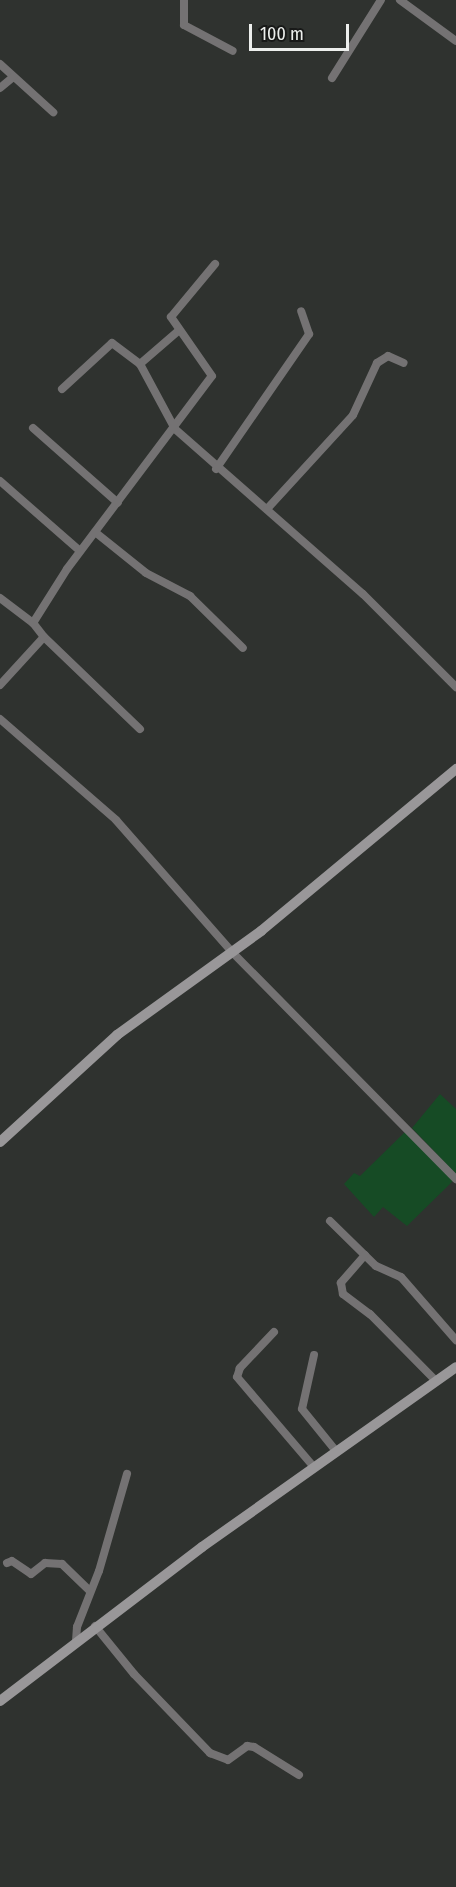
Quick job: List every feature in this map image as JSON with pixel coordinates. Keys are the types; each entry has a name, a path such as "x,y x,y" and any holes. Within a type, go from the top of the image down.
{"street":[{"path":"183,0 184,25 233,51"},
{"path":"332,78 381,0"},
{"path":"400,0 456,41"},
{"path":"0,64 53,112"},
{"path":"0,88 13,77"},
{"path":"33,622 80,551 175,429 213,371 177,332 172,311 215,264"},
{"path":"216,469 309,334 301,311"},
{"path":"140,364 177,332"},
{"path":"62,389 112,343 140,364 175,429 216,469 267,509 363,594 456,687"},
{"path":"267,509 353,416 377,363 388,357 404,363"},
{"path":"33,428 118,503"},
{"path":"0,481 80,551"},
{"path":"95,532 169,588 190,596 243,648"},
{"path":"0,598 33,622 44,637 140,729"},
{"path":"0,685 44,637"},
{"path":"0,719 116,820 232,952 456,1179"},
{"path":"0,1142 117,1035 232,952 456,769"},
{"path":"330,1221 364,1255 401,1277 456,1340"},
{"path":"364,1255 342,1283 343,1294 370,1314 435,1380"},
{"path":"274,1332 240,1368 237,1377 314,1467"},
{"path":"314,1355 302,1409 336,1451"},
{"path":"0,1701 95,1626 456,1366"},
{"path":"76,1641 128,1474"},
{"path":"7,1563 12,1561 31,1574 45,1563 62,1564 90,1591"},
{"path":"95,1626 210,1753 228,1760 247,1746 254,1747 299,1775"}],"green space":[{"path":"440,1094 456,1109 456,1174 412,1128"},
{"path":"406,1131 454,1180 407,1226 383,1207 374,1217 344,1184 354,1173 360,1176"}]}
